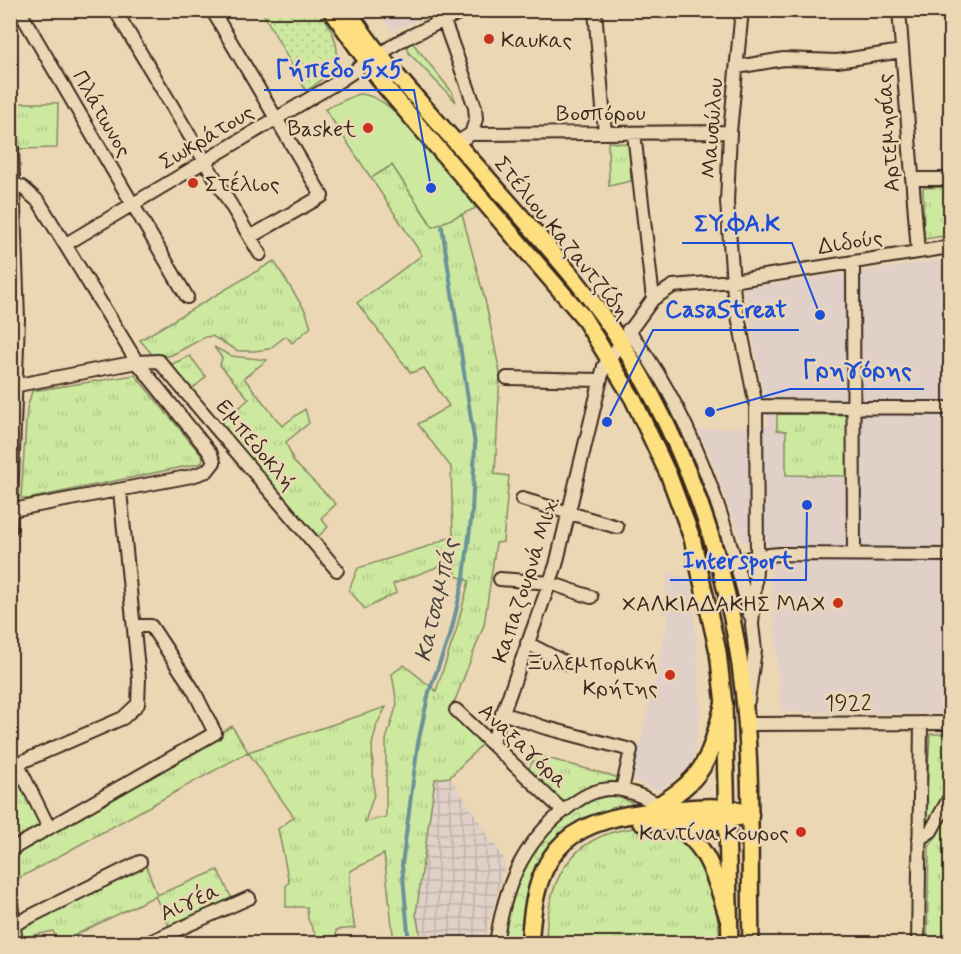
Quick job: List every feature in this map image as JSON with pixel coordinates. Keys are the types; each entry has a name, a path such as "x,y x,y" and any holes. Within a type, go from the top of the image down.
{"highway":[{"path":"654,808 689,785 701,772 709,756 724,704"},
{"path":"530,944 531,911 544,869 562,843 596,822 654,808 725,815 750,815"},
{"path":"539,944 541,911 548,879 559,858 588,833 606,826 627,822 662,822 725,815"},
{"path":"662,822 680,829 699,846 711,867 729,920"}],"main road":[{"name":"Στέλιου Καζαντζίδη","path":"331,10 373,59 456,143 554,254 597,308 624,336 673,439 703,515 731,614 746,719 750,815 751,944"},
{"name":"Στέλιου Καζαντζίδη","path":"348,10 373,59 445,159 565,294 609,356 651,434 688,524 711,615 724,704 730,944"}],"street":[{"name":"Πλάτωνος","path":"19,10 188,297"},
{"path":"116,10 260,254"},
{"path":"212,10 322,196 250,237"},
{"name":"Σωκράτους","path":"66,244 276,119 442,15 465,10"},
{"path":"595,10 605,133"},
{"name":"Μαυσώλου","path":"741,10 730,132 728,202 732,281 756,406 757,556 752,625 755,650 746,719"},
{"name":"Αρτεμησίας","path":"899,10 918,252"},
{"path":"442,15 475,107 476,119 471,134 456,143"},
{"path":"737,67 784,59 837,61 902,51"},
{"path":"10,92 14,340 18,385 10,529"},
{"name":"Βοσπόρου","path":"471,134 730,132"},
{"path":"634,133 653,299"},
{"path":"912,178 951,179"},
{"name":"Εμπεδοκλή","path":"12,183 22,187 39,202 137,362 211,454 213,465 198,475 120,490"},
{"name":"Διδούς","path":"609,356 653,299 673,286 732,281 951,247"},
{"path":"854,262 854,554"},
{"path":"624,336 656,371 680,417 706,476 736,562 752,625"},
{"name":"Καπαζουρνά Μιχ.","path":"492,743 550,583 570,513 599,380 609,356"},
{"name":"Εμπεδοκλή","path":"137,362 159,361 337,570"},
{"path":"18,385 137,362"},
{"path":"507,378 599,380"},
{"path":"756,406 951,408"},
{"path":"12,510 120,490 140,690 135,709 123,718 14,766 49,828"},
{"path":"522,499 617,527"},
{"path":"736,562 757,556 951,555"},
{"path":"500,579 550,583 591,597"},
{"path":"10,850 215,733 194,691 151,626 134,626"},
{"path":"527,643 566,663"},
{"name":"Αναξαγόρα","path":"456,710 563,811"},
{"path":"502,712 543,727 631,750 622,790"},
{"name":"1922","path":"746,719 951,723"},
{"path":"918,944 921,723"},
{"path":"496,944 507,889 516,866 531,843 563,811 597,791 622,790 654,808"},
{"path":"919,839 931,831 951,797"},
{"path":"15,924 140,862"},
{"path":"10,895 16,944"},
{"name":"Αιγέα","path":"145,944 249,898"}],"shaded area":[{"path":"376,11 432,11 433,14 393,30"},
{"path":"950,259 950,714 781,712 768,542 742,542 710,455 698,430 769,425 744,288"},
{"path":"669,573 686,577 693,591 701,710 693,758 688,770 657,791 632,779 669,615 661,612"},
{"path":"450,777 506,862 483,943 422,943 416,914 435,779"}],"green space":[{"path":"262,11 321,11 334,36 337,56 328,73 306,91"},
{"path":"412,42 452,92 456,102 409,53 407,46"},
{"path":"358,94 373,97 390,107 406,122 439,158 476,208 433,227 392,165 371,178 325,109"},
{"path":"19,103 58,103 57,148 19,149"},
{"path":"608,142 629,144 631,181 609,186"},
{"path":"392,165 432,226 462,214 486,304 500,373 495,474 509,476 503,542 496,543 484,625 451,711 484,742 450,777 435,779 416,914 422,943 394,943 384,854 350,871 350,904 355,928 336,930 336,936 318,940 308,919 307,907 286,907 286,886 289,882 278,829 294,817 248,752 386,707 377,724 372,745 374,794 365,822 386,817 386,740 397,704 392,674 404,665 436,691 456,631 469,581 456,576 455,560 393,584 396,593 365,609 349,590 358,568 426,547 453,536 451,467 418,424 449,406 424,368 411,373 357,303 422,255 371,178"},
{"path":"950,187 950,235 924,239 923,188"},
{"path":"274,261 306,312 311,327 292,343 286,336 269,349 238,351 212,336 205,337 172,355 156,359 140,340"},
{"path":"214,347 231,356 267,360 244,378 282,426 305,409 309,423 286,442 294,462 336,504 321,518 328,527 315,540 219,425 249,399 220,365 222,358"},
{"path":"190,356 206,377 192,389 172,368 172,364"},
{"path":"135,375 203,457 202,463 27,499 21,498 27,409 32,391"},
{"path":"777,414 849,415 848,476 786,475 786,431 777,430"},
{"path":"232,726 248,752 14,881 12,854"},
{"path":"930,734 950,734 950,790 928,826 925,824"},
{"path":"536,755 620,778 616,786 564,805 528,770"},
{"path":"19,778 45,828 11,845 11,782"},
{"path":"603,793 616,793 636,806 552,847 524,943 499,944 503,916 527,857 569,811"},
{"path":"950,813 950,943 927,943 929,847"},
{"path":"646,827 666,832 682,841 704,869 711,886 720,943 546,944 551,897 558,878 569,861 582,847 600,837 621,830"},
{"path":"145,863 157,895 218,870 233,901 170,928 155,896 59,943 53,931 20,938 21,926"}],"waterway":[{"name":"Κατσαμπάς","path":"409,944 402,865 418,743 429,692 451,632 464,577 472,512 475,445 442,227"}],"place":[{"name":"Καυκας","path":"489,39"},
{"name":"Basket","path":"368,128"},
{"name":"Στέλιος","path":"193,183"},
{"name":"Γήπεδο 5x5","path":"431,188"},
{"name":"ΣΥ.ΦΑ.Κ","path":"820,315"},
{"name":"Γρηγόρης","path":"710,412"},
{"name":"CasaStreat","path":"607,422"},
{"name":"Intersport","path":"807,505"},
{"name":"ΧΑΛΚΙΑΔΑΚΗΣ MAX","path":"838,603"},
{"name":"Ξυλεμπορική Κρήτης","path":"670,675"},
{"name":"Καντίνα Κουρος","path":"801,832"}]}
